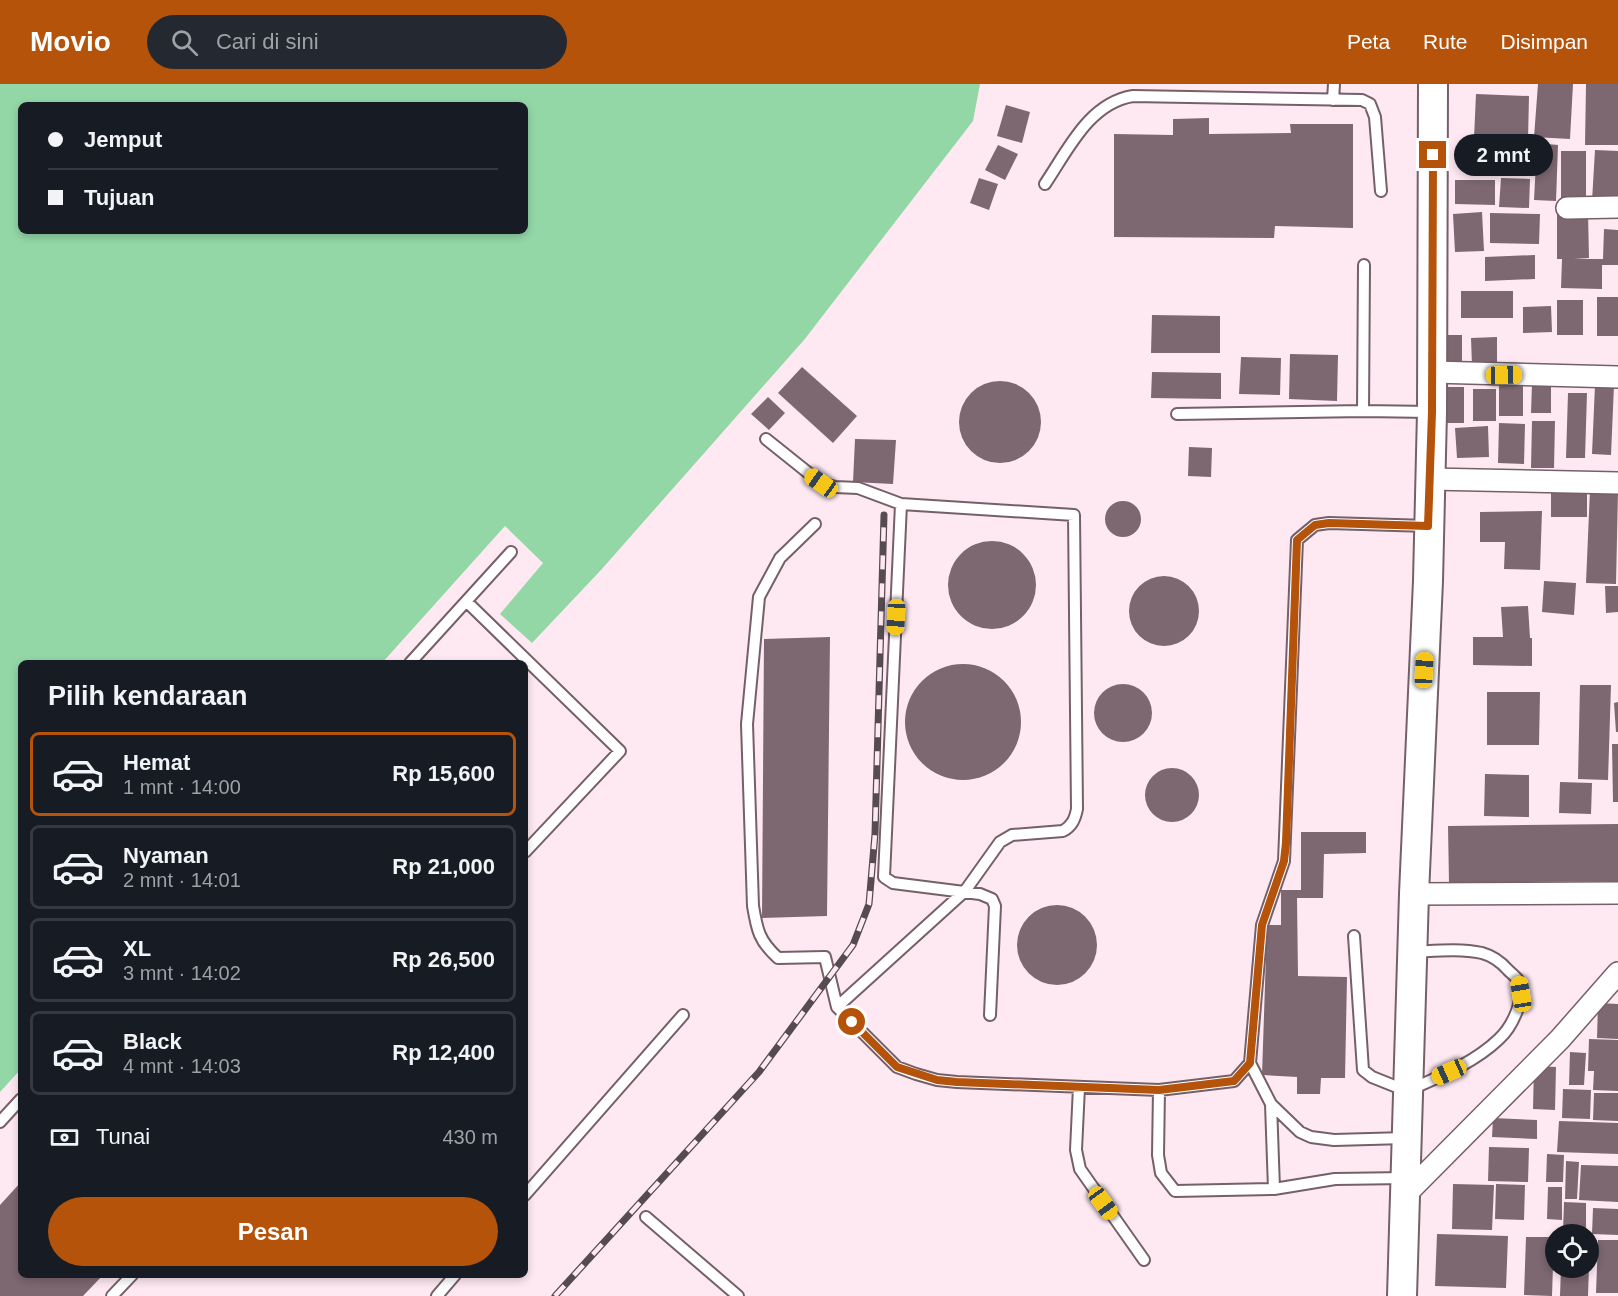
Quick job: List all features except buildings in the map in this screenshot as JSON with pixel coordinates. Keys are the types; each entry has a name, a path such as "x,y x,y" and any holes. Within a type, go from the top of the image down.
{"main road":[{"path":"1402,1296 1414,894 1428,581 1432,412 1433,84"}],"street":[{"path":"1567,208 1618,207"},
{"path":"1432,372 1618,377"},
{"path":"1430,479 1618,483"},
{"path":"1414,894 1618,893"},
{"path":"1406,1186 1560,1039 1618,973"}],"lane":[{"path":"1333,100 1334,84"},
{"path":"1045,184 1092,116 1108,104 1123,98 1133,96 1362,100 1370,104 1375,117 1381,191"},
{"path":"1363,411 1364,265"},
{"path":"1177,414 1432,412"},
{"path":"766,439 821,483 834,487 858,488 900,504 1074,515 1077,809 1075,817 1068,828 1063,831 1012,835 1000,842 965,891 837,1007"},
{"path":"900,504 884,877 892,883 965,891 992,899 995,906 990,1015"},
{"path":"1406,1138 1334,1140 1311,1137 1300,1132 1271,1104 1250,1063 1262,925 1284,861 1286,843 1297,540 1315,525 1329,523 1428,526"},
{"path":"815,524 780,558 759,597 747,724 753,906 758,932 765,947 778,958 825,957 837,1007 897,1067 937,1080 1159,1090 1234,1081 1250,1063"},
{"path":"413,660 511,552"},
{"path":"467,602 526,660"},
{"path":"528,662 620,752 528,849"},
{"path":"1354,936 1363,1070 1372,1077 1407,1091 1477,1056 1501,1037 1515,1015 1521,994 1518,981 1512,974 1499,960 1483,953 1412,952"},
{"path":"528,1192 683,1015"},
{"path":"1079,1087 1076,1150 1080,1169 1144,1260"},
{"path":"1159,1090 1158,1155 1161,1173 1175,1191 1274,1189 1335,1179 1406,1186"},
{"path":"0,1122 18,1102"},
{"path":"1271,1104 1274,1189"},
{"path":"646,1216 738,1296"},
{"path":"112,1296 129,1278"},
{"path":"437,1296 452,1278"}],"shaded area":[{"path":"0,84 980,84 973,121 804,340 601,570 532,643 500,614 543,563 505,526 385,660 18,660 18,1072 0,1092"}],"railway":[{"path":"555,1296 759,1072 853,945 869,904 875,834 884,515"}],"route":[{"path":"852,1022 897,1067 937,1080 1159,1090 1234,1081 1250,1063 1262,925 1284,861 1286,843 1297,540 1315,525 1329,523 1428,526 1432,412 1433,155"}]}
